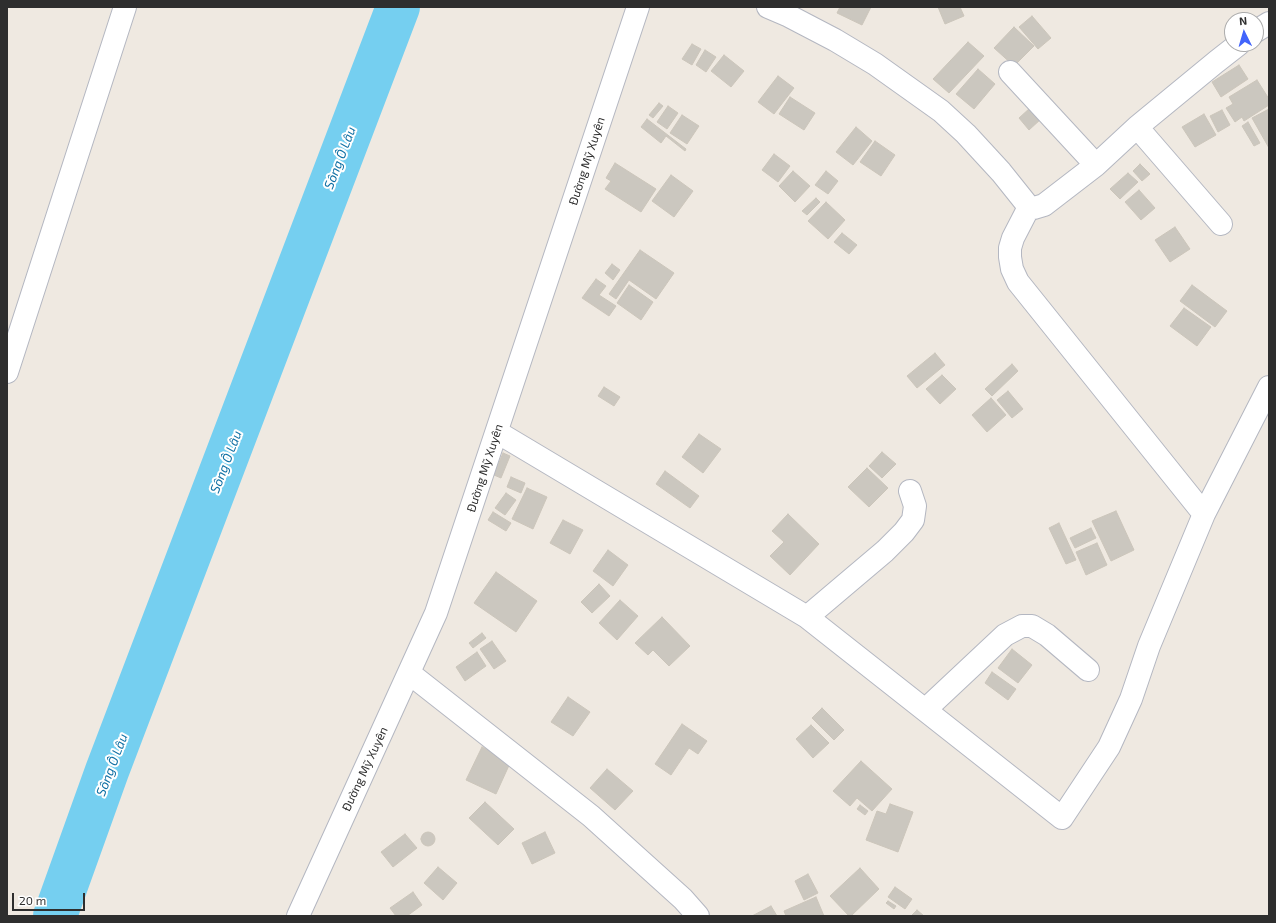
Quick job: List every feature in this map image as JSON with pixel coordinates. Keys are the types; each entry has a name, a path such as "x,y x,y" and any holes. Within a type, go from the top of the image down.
{"street":[{"path":"7,372 125,7"},
{"name":"Đường Mỹ Xuyên","path":"298,916 436,613 638,7"},
{"path":"768,7 789,16 835,40 875,64 941,111 966,134 1001,172 1029,207 1034,208 1044,205 1096,165 1137,127 1229,52"},
{"path":"1010,72 1096,165"},
{"path":"1137,127 1221,224"},
{"path":"1029,207 1013,238 1010,248 1012,269 1018,282 1204,514"},
{"path":"496,432 807,618 1062,818 1109,747 1131,699 1149,646 1204,514 1269,387"},
{"path":"807,618 885,551 904,532 912,520 915,506 910,491"},
{"path":"925,710 1005,635 1022,626 1032,626 1047,635 1088,670"},
{"path":"409,672 591,816 683,899 698,916"}],"building":[{"path":"840,7 871,7 862,25 837,13"},
{"path":"938,7 960,7 964,16 945,24"},
{"path":"1032,16 1051,38 1038,49 1019,27"},
{"path":"1014,27 1034,46 1014,66 994,48"},
{"path":"968,42 984,56 949,93 933,79"},
{"path":"692,44 701,49 692,65 682,59"},
{"path":"705,50 716,57 706,72 696,65"},
{"path":"724,55 744,71 731,87 711,71"},
{"path":"1239,65 1248,79 1221,97 1212,82"},
{"path":"978,69 995,84 974,109 956,94"},
{"path":"778,76 794,88 774,114 758,102"},
{"path":"1257,80 1269,99 1269,105 1244,121 1242,117 1235,122 1226,108 1233,104 1229,97"},
{"path":"790,97 815,113 804,130 779,114"},
{"path":"659,103 663,106 653,118 649,115"},
{"path":"668,106 678,113 667,129 657,122"},
{"path":"1030,108 1041,119 1029,130 1019,118"},
{"path":"1269,109 1269,148 1252,118"},
{"path":"1222,110 1230,125 1218,132 1210,116"},
{"path":"1204,114 1216,135 1195,147 1182,127"},
{"path":"682,115 699,126 687,144 670,133"},
{"path":"647,119 686,149 685,151 666,136 661,143 641,127"},
{"path":"1248,122 1260,143 1254,146 1242,126"},
{"path":"856,127 872,141 853,165 836,152"},
{"path":"875,141 895,155 881,176 860,162"},
{"path":"774,154 790,166 778,182 762,170"},
{"path":"615,163 656,189 641,212 605,189 611,181 606,178"},
{"path":"1140,164 1150,174 1142,181 1133,171"},
{"path":"793,171 810,186 795,202 779,186"},
{"path":"826,171 838,181 828,194 815,185"},
{"path":"1128,173 1138,182 1120,199 1110,189"},
{"path":"671,175 693,191 674,217 652,201"},
{"path":"1139,190 1155,208 1141,220 1125,202"},
{"path":"816,198 820,202 807,215 802,211"},
{"path":"826,202 845,220 828,239 808,221"},
{"path":"1175,227 1190,249 1170,262 1155,240"},
{"path":"842,233 857,245 849,254 834,242"},
{"path":"640,250 674,273 656,299 629,280 616,299 609,294"},
{"path":"612,264 620,270 613,280 605,273"},
{"path":"596,279 606,286 599,295 616,306 609,316 582,298"},
{"path":"629,285 653,302 641,320 617,303"},
{"path":"1192,285 1227,311 1215,327 1180,301"},
{"path":"1184,308 1211,327 1197,346 1170,326"},
{"path":"935,353 945,365 917,388 907,376"},
{"path":"1012,364 1018,371 992,396 985,389"},
{"path":"942,375 956,389 940,404 926,389"},
{"path":"604,387 620,397 614,406 598,396"},
{"path":"1008,391 1023,409 1012,418 997,400"},
{"path":"991,398 1006,415 987,432 972,415"},
{"path":"699,434 721,449 703,473 682,457"},
{"path":"882,452 896,464 882,478 869,466"},
{"path":"503,453 510,456 501,478 494,475"},
{"path":"867,468 888,488 869,507 848,487"},
{"path":"665,471 699,496 690,508 656,484"},
{"path":"511,477 525,483 521,493 507,487"},
{"path":"527,488 547,497 533,529 512,519"},
{"path":"506,493 516,500 505,515 495,508"},
{"path":"1116,511 1134,550 1111,561 1092,521"},
{"path":"493,512 511,523 506,531 488,520"},
{"path":"788,514 819,544 790,575 770,556 784,542 772,531"},
{"path":"563,520 583,530 570,554 550,543"},
{"path":"1059,523 1076,560 1066,564 1049,528"},
{"path":"1091,528 1096,538 1075,548 1070,538"},
{"path":"1097,543 1107,565 1086,575 1076,552"},
{"path":"608,550 628,565 613,586 593,571"},
{"path":"496,572 537,601 516,632 474,603"},
{"path":"599,584 610,596 592,613 581,602"},
{"path":"620,600 638,616 617,640 599,623"},
{"path":"662,617 690,646 669,666 653,650 648,655 635,643"},
{"path":"482,633 486,638 473,648 469,643"},
{"path":"492,641 506,661 494,669 480,649"},
{"path":"1012,649 1032,665 1018,683 998,668"},
{"path":"477,652 486,666 465,681 456,667"},
{"path":"992,672 1016,689 1008,700 985,683"},
{"path":"568,697 590,712 573,736 551,722"},
{"path":"822,708 844,730 834,740 812,718"},
{"path":"682,724 707,741 698,754 689,748 671,775 655,764"},
{"path":"811,725 829,743 813,758 796,739"},
{"path":"482,747 511,761 496,794 466,780"},
{"path":"861,761 892,789 872,811 857,798 850,806 833,791"},
{"path":"607,769 633,791 615,810 590,788"},
{"path":"485,802 514,829 498,845 469,818"},
{"path":"890,804 913,812 898,852 866,840 877,811 886,814"},
{"path":"860,805 868,811 865,815 857,809"},
{"path":"428,832 433,834 435,839 433,844 428,846 423,844 421,839 423,834"},
{"path":"545,832 555,853 532,864 522,843"},
{"path":"405,834 417,848 393,867 381,852"},
{"path":"438,867 457,883 443,900 424,883"},
{"path":"860,868 879,889 851,916 849,916 830,896"},
{"path":"808,874 818,893 804,900 795,881"},
{"path":"895,887 912,899 905,909 888,897"},
{"path":"413,892 422,905 407,916 396,916 390,908"},
{"path":"816,897 824,916 786,916 784,911"},
{"path":"888,901 896,906 894,909 886,903"},
{"path":"771,906 777,916 752,916"},
{"path":"917,910 924,916 911,916"}],"waterway":[{"name":"Sông Ô Lâu","path":"55,916 107,771 398,7"}]}
